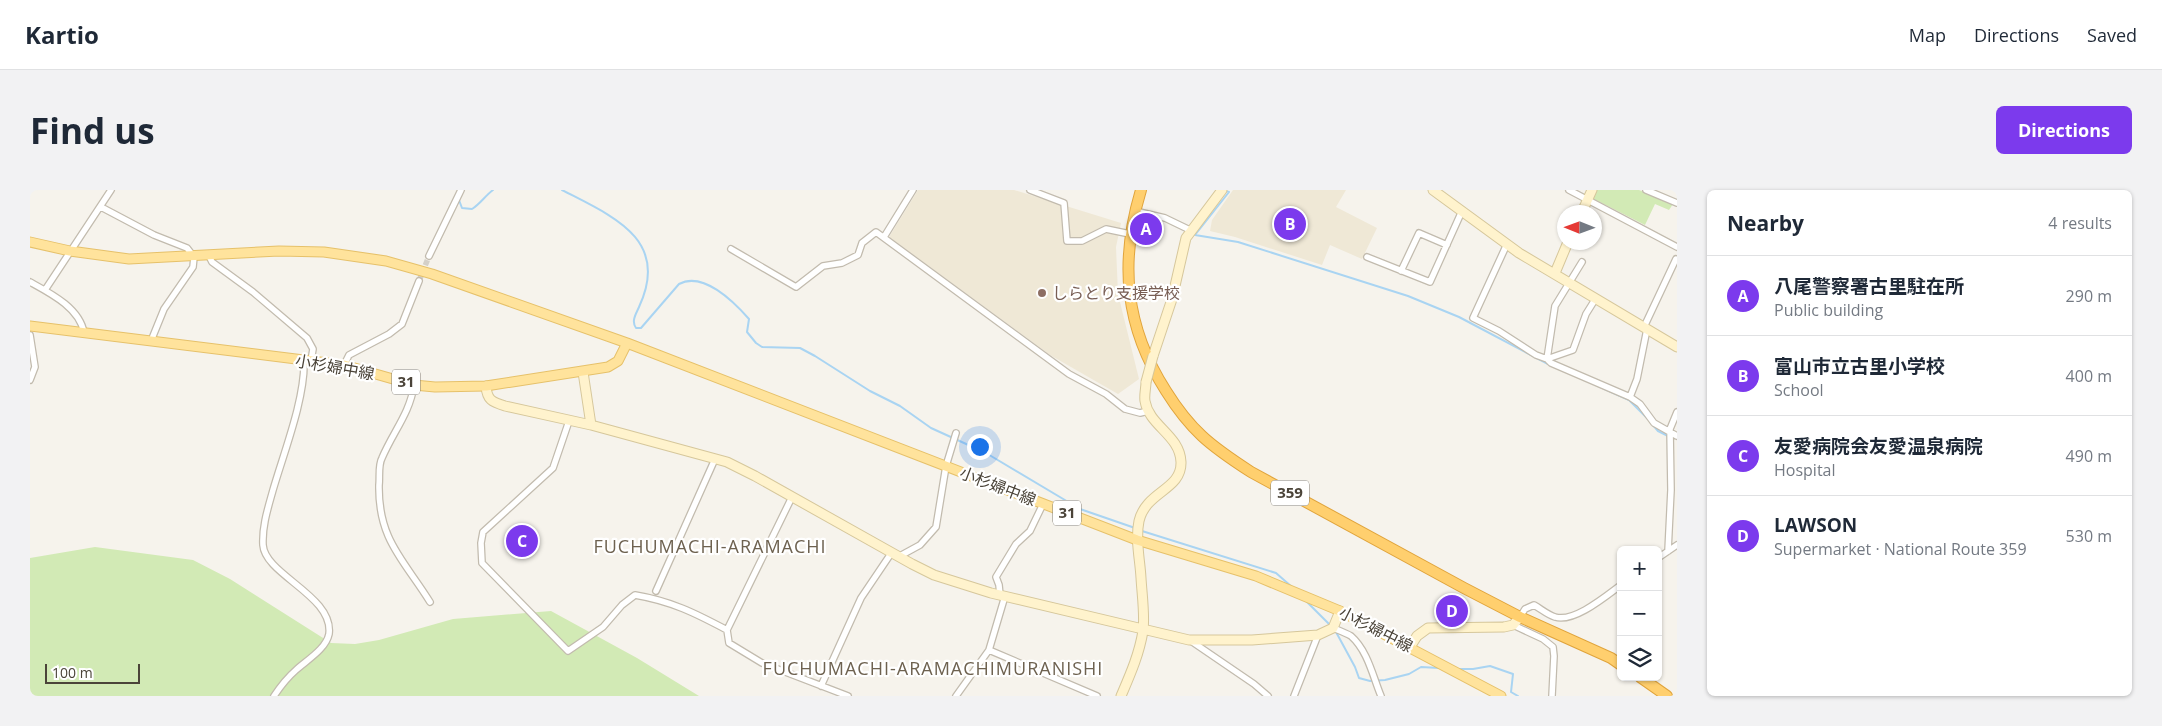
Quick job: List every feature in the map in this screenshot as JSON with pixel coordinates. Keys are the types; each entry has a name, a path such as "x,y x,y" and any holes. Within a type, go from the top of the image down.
{"highway":[{"name":"359","path":"1141,190 1134,211 1130,234 1129,284 1133,312 1146,357 1173,402 1201,436 1251,472 1520,617 1617,662"},
{"path":"1646,681 1667,696"}],"main road":[{"name":"小杉婦中線","path":"30,242 70,252 129,259 279,252 324,252 386,261 432,274 627,343 1137,540 1256,576 1340,611 1501,696"},
{"name":"小杉婦中線","path":"30,326 344,366 414,384 456,388 486,386 608,367 618,361 627,343"}],"street":[{"path":"45,290 111,190"},
{"path":"428,256 461,190"},
{"path":"884,237 913,190"},
{"path":"1030,190 1064,204 1067,241 1082,241 1106,229 1130,234"},
{"path":"1120,696 1135,664 1143,630 1137,540 1140,520 1152,498 1171,485 1178,475 1181,464 1176,443 1148,410 1145,400 1146,382 1168,313 1186,238 1222,190"},
{"path":"1434,190 1507,244 1677,347"},
{"path":"1569,190 1677,247"},
{"path":"1585,205 1592,190"},
{"path":"1646,190 1677,203"},
{"path":"100,207 154,235 187,248 194,257 193,267 164,309 151,341"},
{"path":"1134,211 1165,218 1192,231"},
{"path":"1367,257 1430,282 1462,211"},
{"path":"731,249 796,287 823,266 842,263 858,255 862,243 876,232 1069,374 1106,394 1125,409 1140,412 1148,410"},
{"path":"1401,270 1420,233 1447,245"},
{"path":"1507,244 1473,318 1499,331 1551,363 1630,397 1640,404 1654,423 1677,436"},
{"path":"1554,273 1564,250"},
{"path":"209,256 212,262 253,292 307,338 313,350 308,361 264,520 263,547 274,566 298,584 313,600 324,615 328,624 329,634 321,648 295,671 274,696"},
{"path":"1630,397 1637,379 1645,328 1676,259"},
{"path":"1547,359 1555,306 1582,262"},
{"path":"344,366 350,355 390,334 402,324 419,281"},
{"path":"30,282 45,290 76,315 84,333"},
{"path":"1547,359 1573,350 1586,314 1596,298"},
{"path":"30,335 35,367 30,380"},
{"path":"583,372 591,425"},
{"path":"414,384 409,408 381,460 379,496 383,524 394,549 430,602"},
{"path":"486,386 487,397 491,402 591,425 726,462 755,476 894,556 934,575 1002,596 1189,640 1252,640 1318,635 1333,628 1340,611"},
{"path":"1668,551 1671,490 1670,432 1677,412"},
{"path":"569,421 553,468 483,532 481,543 482,563 568,652 604,627 622,605 635,595 693,611 727,630"},
{"path":"821,686 861,598 894,556 920,545 936,527 946,466 956,433"},
{"path":"656,591 715,459"},
{"path":"792,497 727,630 729,643 762,663 848,696"},
{"path":"956,696 989,650 1002,596 996,576 1016,544 1030,531 1043,504"},
{"path":"1662,555 1677,545"},
{"path":"1410,647 1417,636 1428,628 1504,627 1512,625 1525,609 1534,606 1556,617 1574,616 1617,588"},
{"path":"1512,625 1543,639 1553,647 1552,696"},
{"path":"1333,628 1350,636 1361,650 1376,678 1380,696"},
{"path":"1294,696 1318,635"},
{"path":"1189,640 1254,684 1268,696"},
{"path":"989,650 1097,696"}],"shaded area":[{"name":"しらとり支援学校","path":"918,190 1014,190 1121,223 1116,247 1118,294 1139,379 1118,394 1050,355 889,237"},
{"path":"1233,190 1346,190 1336,207 1377,228 1362,259 1330,245 1322,265 1235,237 1210,231 1212,220"}],"green space":[{"path":"1595,190 1639,190 1673,204 1669,210 1655,204 1645,225 1592,198"},
{"path":"95,547 193,560 230,579 331,643 355,644 379,640 453,619 551,611 637,658 699,696 30,696 30,558"}],"waterway":[{"path":"459,200 462,208 472,209 493,190"},
{"path":"562,190 617,221 631,233 642,247 648,264 647,284 634,318 636,328 641,328 679,284 688,281 708,285 727,297 749,319 747,332 762,347 800,348 870,391 900,406 931,428 986,453 1080,509 1135,528"},
{"path":"1225,191 1229,192 1195,235 1238,242 1408,296 1459,317 1548,364"},
{"path":"1598,386 1629,400 1648,419"},
{"path":"1652,424 1658,431 1668,436"},
{"path":"1142,531 1276,573 1292,587"},
{"path":"1306,601 1331,626"},
{"path":"1336,632 1359,678 1370,681 1385,680 1409,674 1421,667 1439,668"},
{"path":"1458,669 1490,666 1513,674 1511,692 1518,696"}],"tunnel":[{"path":"419,281 429,256"}],"place":[{"name":"富山市立古里小学校","path":"1290,224"},
{"name":"八尾警察署古里駐在所","path":"1146,229"},
{"name":"しらとり支援学校","path":"1042,293"},
{"name":"友愛病院会友愛温泉病院","path":"522,541"},
{"name":"LAWSON","path":"1452,611"}],"district":[{"name":"FUCHUMACHI-ARAMACHI","path":"710,547"},
{"name":"FUCHUMACHI-ARAMACHIMURANISHI","path":"933,669"}]}
